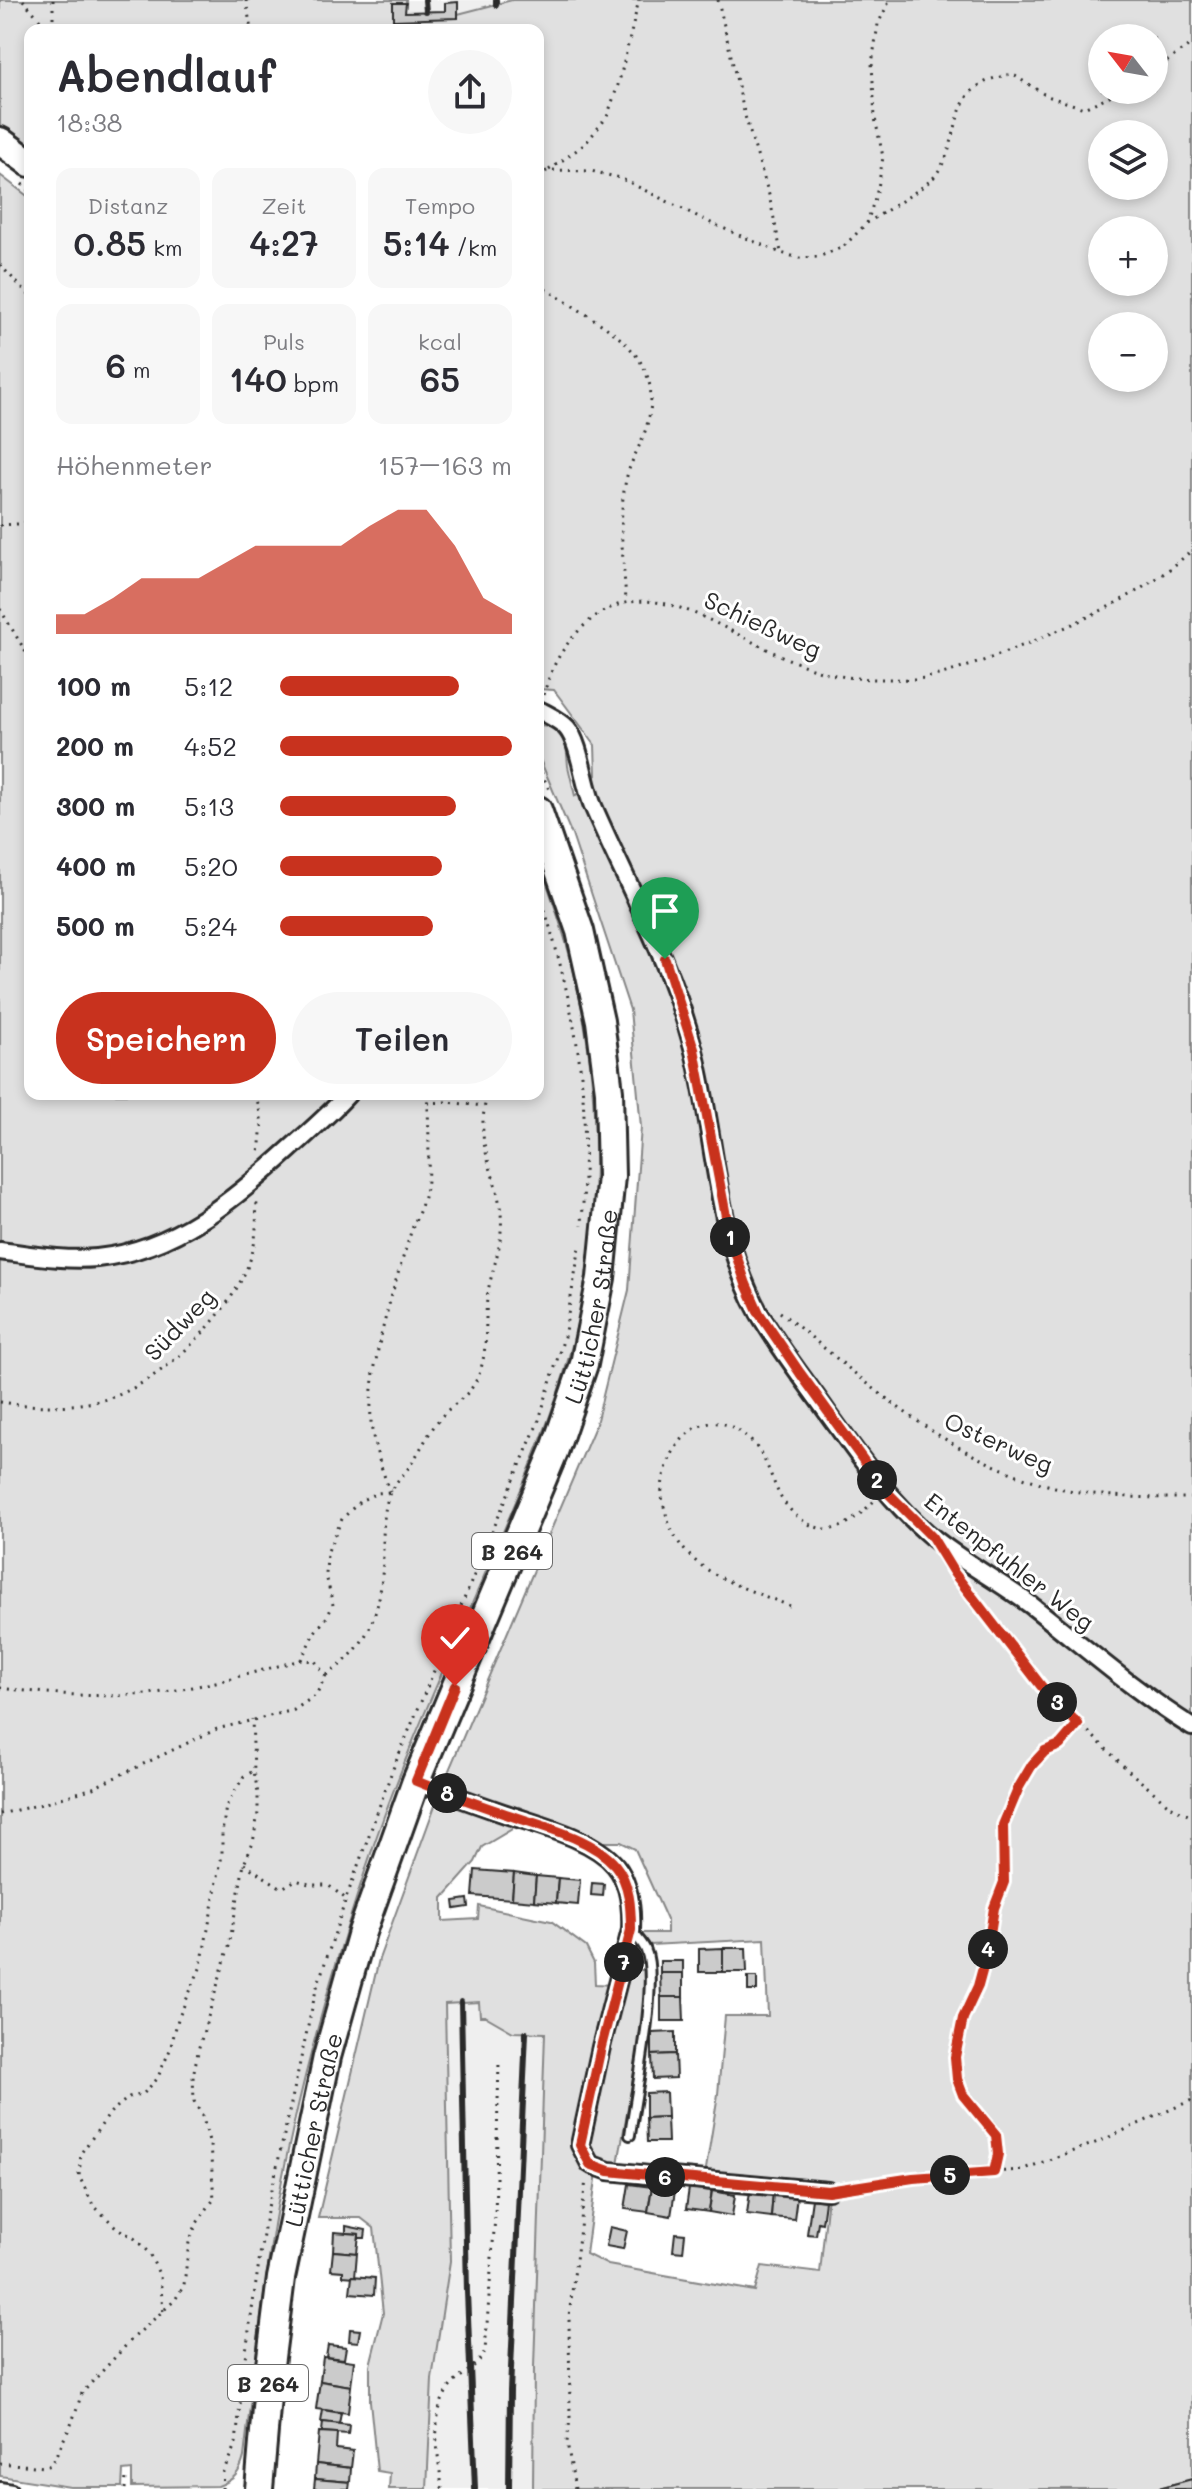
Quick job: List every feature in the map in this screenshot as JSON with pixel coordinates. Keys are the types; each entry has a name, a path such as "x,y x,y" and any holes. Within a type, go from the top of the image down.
{"main road":[{"path":"0,141 24,159"},
{"name":"Lütticher Straße","path":"259,2489 281,2278 327,2057 362,1932 416,1781 554,1452 584,1364 601,1278 611,1176 609,1091 602,1035 580,931 544,827"}],"street":[{"name":"Entenpfuhler Weg","path":"544,714 568,729 588,794 665,959 694,1049 730,1237 759,1313 885,1490 932,1537 1007,1587 1111,1671 1192,1727"},
{"path":"0,1251 58,1258 97,1258 135,1251 165,1241 194,1225 258,1178 342,1100"},
{"path":"416,1781 543,1826 597,1849 615,1866 626,1884 631,1930 580,2145 590,2164 609,2171 828,2191"}],"lane":[{"path":"630,2135 648,2011 650,1967 646,1950 631,1930"},
{"path":"0,2487 12,2489"}],"path":[{"path":"23,0 45,24"},
{"path":"51,24 53,0"},
{"path":"246,0 250,24"},
{"path":"544,172 585,144 607,117 639,0"},
{"path":"718,0 781,253"},
{"path":"867,223 878,188 883,157 875,118 872,64 878,24 890,0"},
{"path":"1168,61 1192,43"},
{"path":"549,170 591,171 620,178 781,253 799,258 818,257 843,247 867,223 934,178 953,141 957,115 973,89 990,78 1012,74 1047,96 1084,108 1092,104"},
{"path":"0,265 24,290"},
{"path":"544,289 626,342 645,367 652,398 646,428 626,480 621,520 626,602 598,614 577,632 559,656 544,695"},
{"path":"0,525 24,522"},
{"name":"Schießweg","path":"626,602 660,603 689,610 786,657 829,674 881,679 924,678 989,659 1113,606 1148,586 1192,550"},
{"path":"0,609 24,649"},
{"path":"222,2489 223,2472 236,2443 265,2221 316,1990 398,1757 539,1420 564,1337 581,1234 585,1168 583,1096 572,1016 544,906"},
{"name":"Südweg","path":"0,1402 27,1406 83,1403 127,1391 160,1373 216,1317 246,1269 256,1235 262,1123 257,1100"},
{"path":"390,1492 376,1454 371,1422 372,1395 386,1317 424,1196 428,1100"},
{"path":"0,1814 93,1788 217,1729 294,1710 316,1695 326,1675 344,1664 362,1642 380,1597 383,1531 390,1492 442,1416 473,1386 481,1366 488,1294 502,1230 497,1191 485,1148 486,1100"},
{"path":"428,1103 485,1106"},
{"name":"Osterweg","path":"781,1313 925,1428 963,1452 1053,1487 1127,1497 1192,1498"},
{"path":"790,1606 720,1577 696,1563 676,1540 662,1495 664,1473 682,1438 697,1426 708,1423 726,1424 740,1431 754,1443 786,1506 795,1515 822,1529 840,1527 865,1510 885,1490"},
{"path":"301,1660 333,1605 326,1575 327,1553 342,1519 360,1501 377,1493 390,1492"},
{"path":"954,1573 1042,1687 1078,1724 1170,1806 1192,1817"},
{"path":"0,1688 103,1696 156,1693 301,1660 315,1661 326,1675"},
{"path":"0,2463 51,2465 71,2425 82,2393 131,2340 175,2300 184,2285 189,2242 197,2223 214,2199 210,2145 203,2118 194,2101 193,2076 229,1946 244,1864 253,1843 258,1813 252,1719"},
{"path":"994,2172 998,2154 996,2135 963,2095 957,2079 955,2057 963,2018 978,1986 994,1908 1004,1882 1003,1825 1032,1765 1045,1751 1060,1745 1078,1724"},
{"path":"163,2312 160,2276 149,2253 93,2205 79,2176 81,2153 111,2112 129,2097 144,2093 157,2079 201,1966 222,1855 226,1806 244,1776 254,1771"},
{"path":"244,1864 282,1888 296,1880 312,1885 328,1885 346,1899"},
{"path":"442,2489 437,2436 440,2405 450,2387 481,2362 485,2351 495,2217 499,2063"},
{"path":"828,2191 913,2178 1021,2170 1098,2142 1192,2100"},
{"path":"575,2489 567,2442 570,2419 569,2316 590,2164"},
{"path":"125,2489 126,2478"}],"shaded area":[{"path":"0,0 406,0 406,3 393,4 393,20 458,14 512,0 1192,0 1192,2479 1155,2489 533,2489 545,2033 513,2032 480,2016 479,2002 445,2004 450,2261 432,2379 427,2489 389,2489 390,2473 377,2471 370,2365 383,2313 374,2228 361,2218 318,2218 379,1959 441,1789 596,1424 629,1290 641,1127 630,1010 572,835 544,769 544,725 552,726 566,743 575,796 596,775 595,745 554,690 544,689 544,24 24,24 24,143 0,125","holes":["519,1807 599,1842 621,1842 635,1849 667,1920 667,1933 640,1933 650,1945 765,1939 768,2016 725,2016 718,2094 705,2175 829,2186 820,2273 762,2266 755,2291 608,2265 586,2254 597,2172 616,2175 645,2011 648,1969 627,1972 614,1985 595,1984 594,1963 586,1947 551,1921 479,1906 478,1919 443,1921 443,1898 475,1862 482,1847 512,1829"]},
{"path":"406,0 512,0 458,14 445,11 405,12"},
{"path":"0,175 24,193 24,1100 544,1100 544,876 569,953 581,1004 594,1110 595,1164 587,1272 564,1374 511,1514 396,1785 368,1862 314,2042 282,2179 244,2457 240,2467 236,2475 218,2486 132,2487 132,2470 123,2471 122,2487 70,2487 0,2476"},
{"path":"479,2002 485,2016 513,2032 545,2032 533,2489 427,2489 432,2379 450,2261 445,2004"}],"building":[{"path":"458,2 458,18 393,20 393,3 406,3 405,12 445,11 445,3"},
{"path":"475,1870 514,1873 512,1899 473,1896"},
{"path":"514,1873 536,1876 534,1901 512,1899"},
{"path":"536,1876 558,1878 556,1903 534,1901"},
{"path":"558,1878 580,1880 578,1905 556,1903"},
{"path":"592,1883 604,1884 603,1896 591,1895"},
{"path":"468,1899 469,1907 455,1909 454,1901"},
{"path":"723,1948 723,1972 699,1972 699,1949"},
{"path":"723,1948 746,1948 747,1972 723,1972"},
{"path":"660,1961 683,1961 683,1973 660,1973"},
{"path":"660,1973 683,1973 683,1997 661,1997"},
{"path":"748,1977 757,1977 757,1991 748,1991"},
{"path":"661,1997 683,1997 684,2021 661,2021"},
{"path":"675,2032 675,2054 652,2055 652,2033"},
{"path":"675,2054 676,2078 653,2079 652,2055"},
{"path":"666,2092 667,2117 646,2118 646,2093"},
{"path":"667,2117 668,2142 647,2142 646,2118"},
{"path":"629,2184 652,2187 648,2212 625,2209"},
{"path":"652,2187 675,2191 671,2216 648,2212"},
{"path":"689,2188 712,2191 709,2212 686,2209"},
{"path":"712,2191 735,2195 732,2216 709,2212"},
{"path":"750,2191 773,2193 771,2217 747,2214"},
{"path":"773,2193 797,2196 794,2219 771,2217"},
{"path":"812,2199 825,2201 822,2223 818,2222 816,2235 807,2234"},
{"path":"346,2226 366,2230 365,2238 346,2233"},
{"path":"610,2227 627,2231 623,2249 606,2246"},
{"path":"334,2232 359,2234 357,2253 333,2251"},
{"path":"675,2233 685,2234 683,2252 673,2251"},
{"path":"333,2251 357,2253 355,2277 331,2270"},
{"path":"352,2276 375,2278 374,2295 350,2293"},
{"path":"350,2329 360,2330 358,2342 349,2341"},
{"path":"328,2345 346,2347 344,2359 326,2357"},
{"path":"323,2357 354,2361 351,2386 320,2381"},
{"path":"320,2381 351,2386 348,2413 316,2409"},
{"path":"323,2410 341,2413 339,2424 321,2422"},
{"path":"323,2422 349,2425 348,2434 322,2432"},
{"path":"319,2432 337,2433 336,2449 353,2451 351,2468 316,2464"},
{"path":"316,2464 351,2468 350,2482 315,2479"},
{"path":"315,2479 350,2482 349,2489 314,2489"},
{"path":"1192,2479 1192,2489 1155,2489"}],"railway":[{"path":"425,0 426,11"},
{"path":"496,0 496,5"},
{"path":"461,2002 475,2489"},
{"path":"509,2489 510,2391 526,2033"}],"route":[{"path":"455,1686 416,1781 543,1826 597,1849 615,1866 626,1884 631,1930 580,2145 590,2164 609,2171 828,2191 913,2178 994,2172 998,2154 996,2135 963,2095 957,2079 955,2057 963,2018 978,1986 994,1908 1004,1882 1003,1825 1032,1765 1045,1751 1060,1745 1078,1724 1042,1687 954,1573 932,1537 885,1490 759,1313 730,1237 694,1049 665,959"}]}
